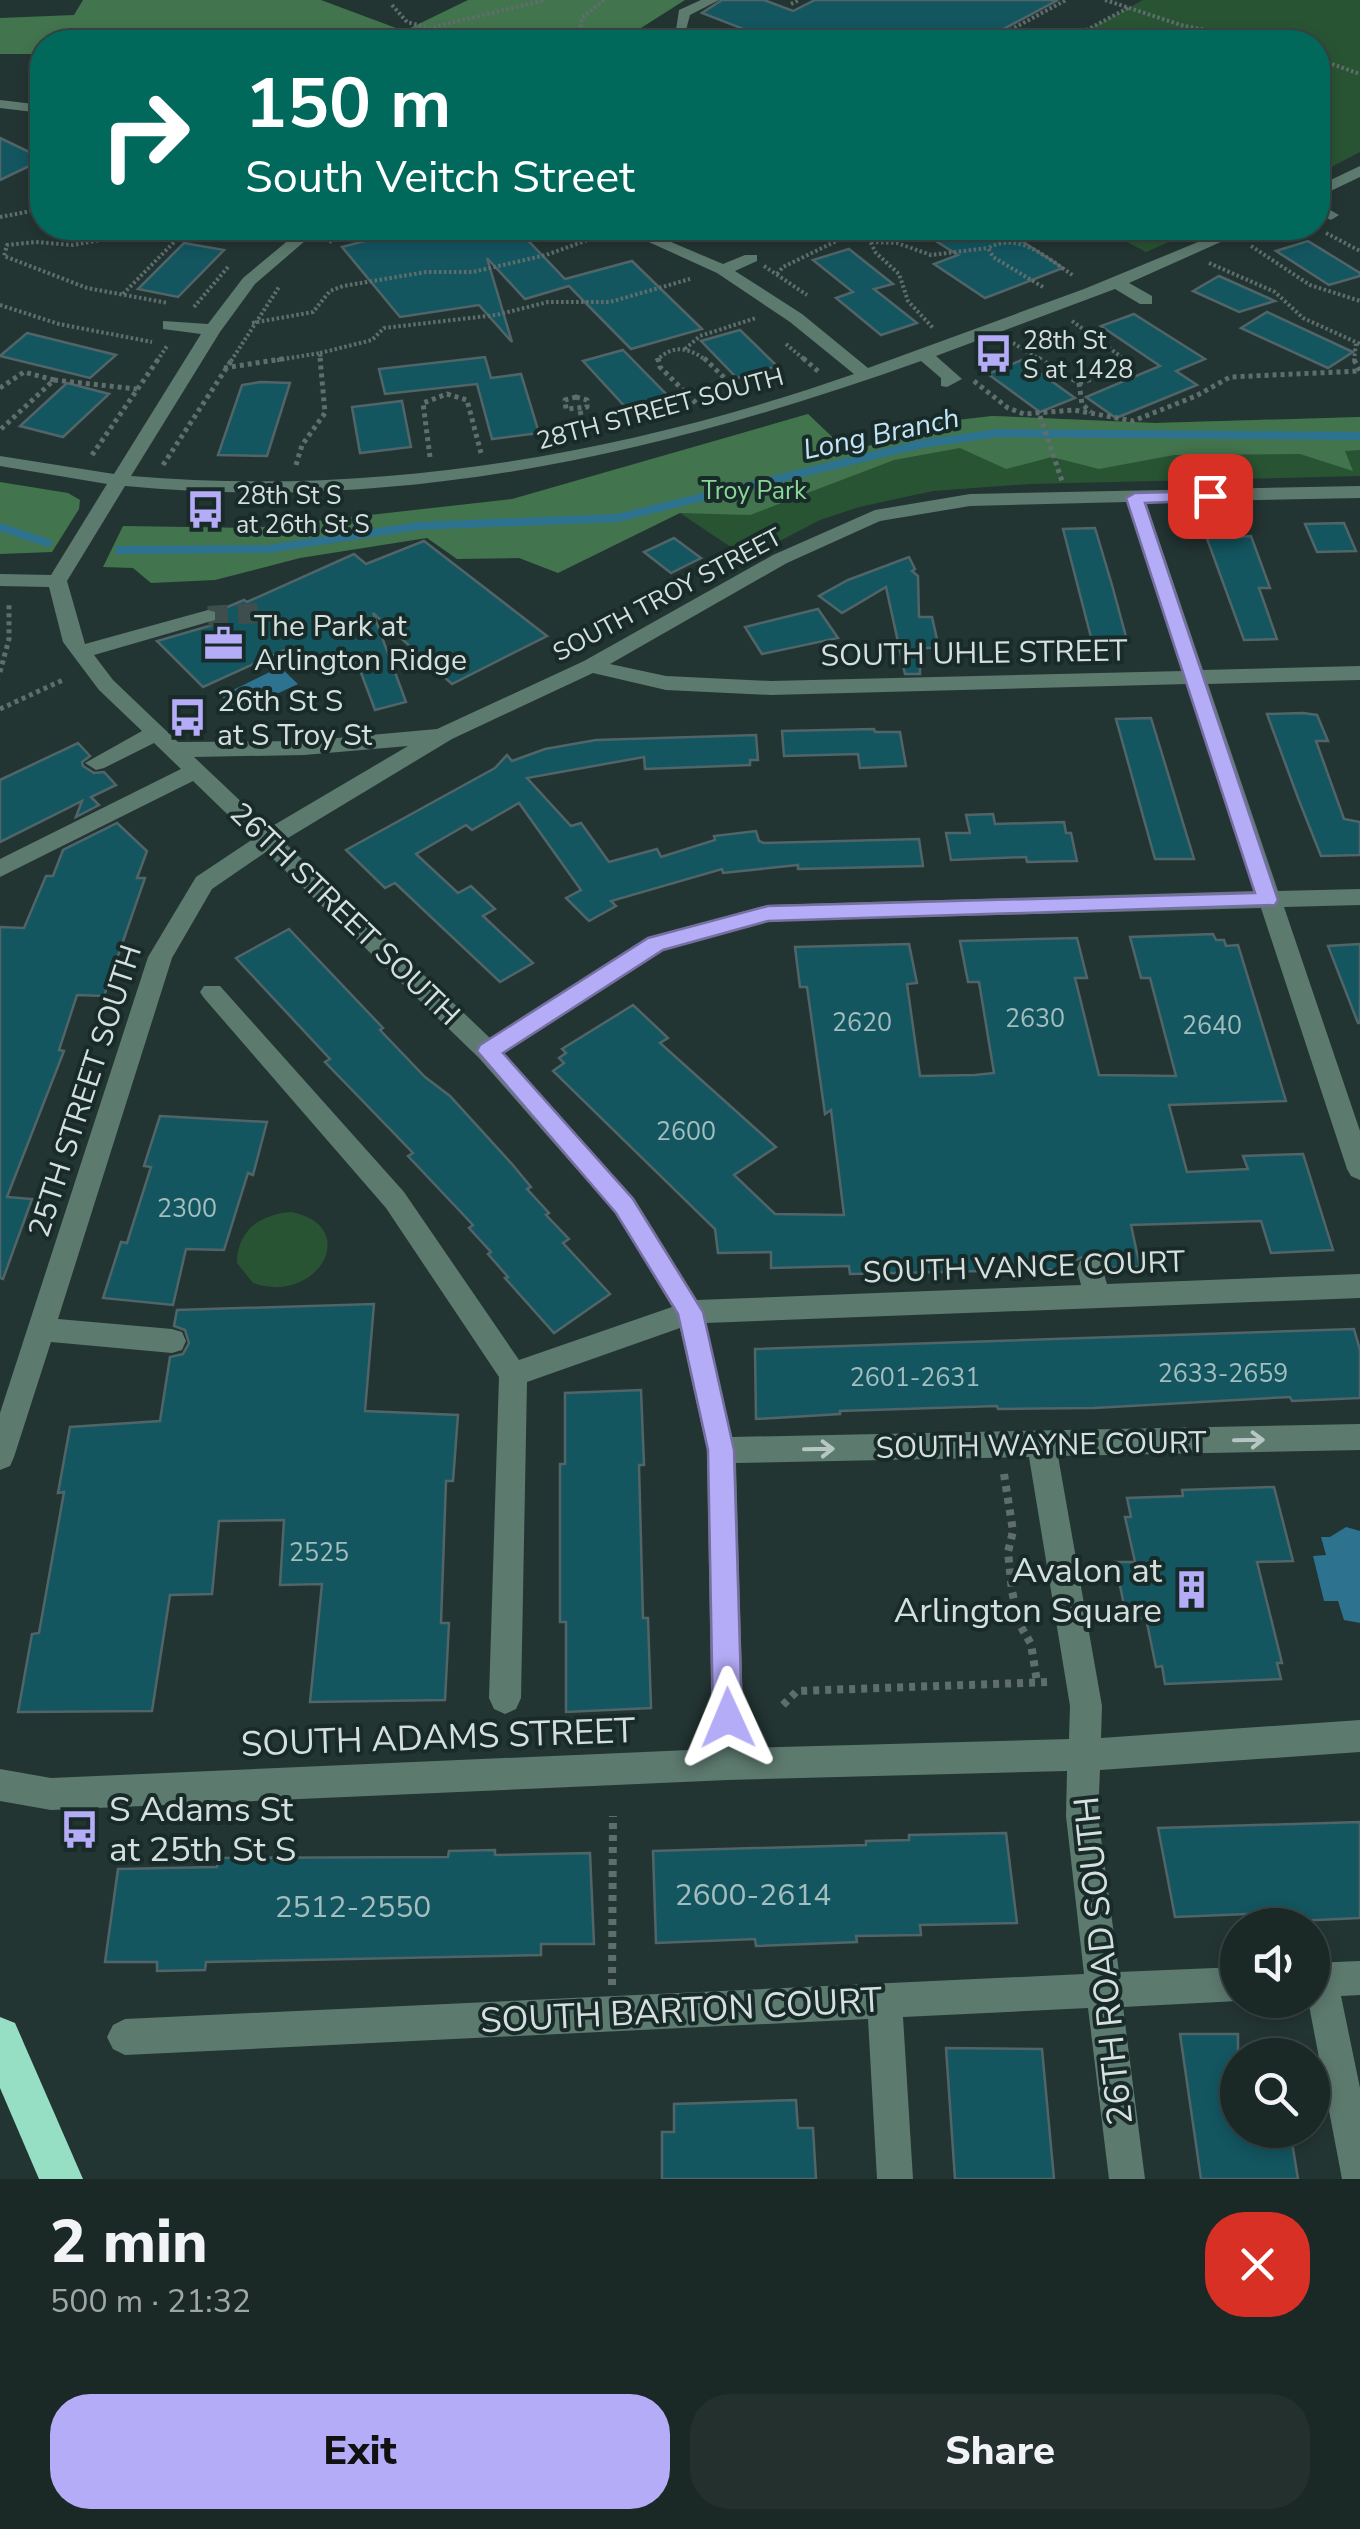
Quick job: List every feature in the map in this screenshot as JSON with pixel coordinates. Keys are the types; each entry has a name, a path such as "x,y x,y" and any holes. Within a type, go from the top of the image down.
{"highway":[{"path":"0,2038 14,2082 61,2179"}],"street":[{"path":"681,27 684,13 712,0"},
{"path":"0,104 30,108"},
{"path":"1330,186 1360,171"},
{"path":"0,580 56,580 212,330 248,281 298,240"},
{"path":"636,240 723,270 796,318 866,375"},
{"name":"28TH STREET SOUTH","path":"0,461 116,480 223,488 327,488 536,467 678,434 866,375 1235,240"},
{"path":"723,270 751,258"},
{"path":"1116,282 1146,300"},
{"path":"169,325 212,330"},
{"path":"924,355 954,379 947,382"},
{"name":"SOUTH TROY STREET","path":"269,839 445,734 592,666 780,559 875,516 970,500 1360,492"},
{"path":"1135,498 1360,1169"},
{"name":"26TH STREET SOUTH","path":"56,580 73,642 106,685 488,1051 625,1206 690,1312 721,1450 728,1764"},
{"path":"81,652 208,616"},
{"name":"SOUTH UHLE STREET","path":"592,666 666,683 771,688 1360,673"},
{"path":"96,763 156,733"},
{"path":"172,749 242,751 359,746 445,734"},
{"path":"0,868 195,770"},
{"name":"25TH STREET SOUTH","path":"0,1457 160,956 204,883 269,839"},
{"path":"488,1051 656,944 768,914 1360,896"},
{"path":"212,992 395,1200 512,1375 506,1698"},
{"path":"1090,1268 1096,1296"},
{"name":"SOUTH VANCE COURT","path":"512,1375 690,1312 1360,1286"},
{"path":"41,1329 172,1340"},
{"name":"SOUTH WAYNE COURT","path":"721,1450 1360,1438"},
{"name":"26TH ROAD SOUTH","path":"1042,1446 1086,1706 1082,1816 1127,2179"},
{"name":"SOUTH ADAMS STREET","path":"0,1785 51,1794 728,1764 1084,1755 1360,1736"},
{"path":"1330,1979 1360,1978"},
{"name":"SOUTH BARTON COURT","path":"125,2036 1220,1985"},
{"path":"884,2000 895,2179"},
{"path":"1325,2018 1360,2179"}],"path":[{"path":"392,5 406,22 430,28 545,0"},
{"path":"578,30 580,18 604,0"},
{"path":"791,4 799,0"},
{"path":"1010,30 1066,0"},
{"path":"1105,0 1184,26 1219,30"},
{"path":"1087,30 1128,8"},
{"path":"1330,63 1360,74"},
{"path":"0,217 30,211"},
{"path":"1330,236 1360,251"},
{"path":"0,246 96,240"},
{"path":"122,295 176,240"},
{"path":"322,247 334,240"},
{"path":"252,324 262,326 276,318 313,312 330,290 343,286 426,272 473,272 546,255 588,240"},
{"path":"777,274 838,240"},
{"path":"868,240 905,282 908,301 936,332"},
{"path":"1251,240 1310,285 1360,301"},
{"path":"871,242 897,243 930,255 988,248 1000,241 1022,244 1078,279"},
{"path":"8,245 4,256 7,258 87,288 176,305"},
{"path":"988,248 993,257 1048,291"},
{"path":"966,375 1008,408 1041,418 1074,410 1114,420 1146,418 1230,377 1360,371 1353,358 1358,344 1303,318 1275,292 1208,262"},
{"path":"224,368 320,354 372,340 384,328 496,315 548,302 610,302 696,277 680,269"},
{"path":"162,466 252,324 289,278"},
{"path":"0,305 59,324 168,344"},
{"path":"684,348 700,336 757,319 745,310"},
{"path":"1012,342 1078,382 1123,369 1128,363 1124,355 1070,320"},
{"path":"782,341 820,373"},
{"path":"703,410 656,360 662,351 684,348 699,353 744,397"},
{"path":"294,471 302,445 325,413 320,354"},
{"path":"0,388 24,372 54,380 138,389"},
{"path":"0,430 54,380"},
{"path":"1078,382 1080,400 1092,413"},
{"path":"432,463 423,403 447,394 467,400 482,458"},
{"path":"584,398 588,405 580,410 569,410 564,402 584,398"},
{"path":"1074,410 1080,400"},
{"path":"580,410 589,438"},
{"path":"1041,418 1064,487"},
{"path":"0,672 10,639 9,605"},
{"path":"0,709 65,679"},
{"path":"1004,1474 1013,1531 1008,1552 1012,1590 1020,1624 1031,1644 1037,1682"},
{"path":"784,1705 797,1691 1050,1682"},
{"path":"612,2013 613,1816"}],"green space":[{"path":"83,0 321,0 401,30 30,30 30,54 0,54 0,18 74,15"},
{"path":"468,0 685,0 641,28 647,30 406,30"},
{"path":"1143,0 1360,0 1360,152 1330,168 1330,30 1087,30"},
{"path":"1123,240 1174,240 1146,252"},
{"name":"Troy Park","path":"808,414 849,453 932,423 992,416 1155,423 1360,417 1360,476 1030,484 933,491 820,520 747,558 680,513 640,463"},
{"path":"808,414 849,453 932,423 992,416 1155,423 1360,417 1360,450 1345,451 1353,471 1300,454 1174,455 1099,469 1052,457 1006,469 960,448 894,460 750,515 680,513 558,573 519,558 457,559 427,538 300,558 215,580 151,583 133,568 103,567 123,526 254,528 512,499"},
{"path":"0,482 68,493 80,500 79,509 52,552 0,554"},
{"path":"291,1212 313,1220 324,1232 327,1247 323,1261 296,1284 276,1287 253,1283 237,1263 241,1241 261,1220"}],"water":[{"path":"280,667 298,684 238,712 221,696"},
{"path":"1346,1527 1360,1531 1360,1623 1344,1620 1338,1601 1324,1601 1313,1556 1326,1555 1321,1537 1330,1537"}],"building":[{"path":"722,0 764,0 793,11 815,0 1058,0 1002,30 746,30 702,13"},
{"path":"0,138 30,152 30,166 0,180"},
{"path":"369,240 528,240 565,279 632,261 702,329 631,349 569,286 525,299 487,258 512,342 479,305 400,317 342,247"},
{"path":"934,240 1021,240 1063,268 985,298 934,264 958,255"},
{"path":"1308,241 1360,276 1329,285 1276,251"},
{"path":"184,243 224,250 178,297 138,289"},
{"path":"849,249 893,284 874,289 917,323 881,335 836,298 853,292 813,260"},
{"path":"1219,276 1275,301 1239,312 1193,291"},
{"path":"1267,312 1353,352 1328,368 1241,328"},
{"path":"1134,314 1205,359 1176,371 1197,385 1116,418 1086,397 1160,366 1101,326"},
{"path":"740,330 777,366 737,378 701,341"},
{"path":"27,333 116,355 90,378 0,356"},
{"path":"623,350 671,399 630,412 583,361"},
{"path":"485,357 491,378 521,374 539,433 492,439 477,384 385,394 379,369"},
{"path":"1022,360 1075,398 1040,412 988,374"},
{"path":"67,383 109,394 63,437 20,426"},
{"path":"290,383 267,456 218,455 242,385"},
{"path":"402,401 411,447 360,453 352,407"},
{"path":"1344,523 1356,551 1317,552 1305,524"},
{"path":"1202,525 1233,525 1237,537 1251,536 1270,588 1259,588 1277,639 1244,640"},
{"path":"1095,528 1128,644 1093,645 1063,529"},
{"path":"674,538 701,558 671,573 644,552"},
{"path":"424,541 547,636 452,684 373,613 406,702 375,710 357,662 326,677 293,646 203,687 157,641 216,624 218,611 354,554 366,564"},
{"path":"909,557 915,569 912,571 918,576 919,617 932,617 939,648 920,648 920,674 905,674 886,587 842,613 819,596 848,580"},
{"path":"818,609 838,638 762,654 745,627"},
{"path":"1267,714 1317,715 1328,741 1316,741 1344,819 1360,822 1360,855 1321,856"},
{"path":"1151,718 1194,859 1155,859 1116,719"},
{"path":"782,731 900,732 906,766 860,768 858,754 784,756"},
{"path":"756,735 758,760 750,760 750,765 645,769 644,757 527,778 571,826 581,823 609,862 657,849 661,857 715,840 714,836 756,831 759,841 764,843 919,839 923,866 798,869 798,865 723,873 722,869 611,901 616,906 589,921 566,898 581,890 519,803 472,830 466,825 416,854 458,893 471,886 495,909 483,916 533,963 500,982 395,883 385,888 346,850 495,768 507,755 512,761 545,749 596,740"},
{"path":"78,743 90,756 82,762 83,766 94,773 104,772 116,785 91,797 99,805 76,817 82,801 0,842 0,780"},
{"path":"993,814 995,824 1064,822 1066,833 1071,833 1077,861 1027,862 1026,857 951,860 946,833 970,833 966,815"},
{"path":"117,823 147,851 137,878 145,878 104,996 77,995 59,1050 64,1051 7,1197 32,1199 3,1279 0,927 24,928 46,876 53,876 63,850"},
{"path":"289,929 383,1028 380,1030 425,1077 450,1096 512,1164 531,1187 527,1189 549,1213 546,1215 569,1239 563,1243 610,1294 554,1333 505,1278 508,1277 488,1254 491,1252 469,1228 473,1225 408,1156 413,1153 325,1062 330,1059 236,958"},
{"path":"1213,934 1216,940 1224,940 1226,946 1238,945 1286,1101 1169,1105 1187,1172 1248,1169 1243,1156 1303,1154 1333,1250 1271,1253 1261,1221 1131,1225 1140,1267 1106,1268 1101,1257 1089,1254 1076,1260 1073,1269 850,1274 849,1266 771,1268 771,1252 718,1253 715,1229 553,1071 564,1063 559,1058 566,1053 562,1049 633,1005 668,1038 660,1043 776,1147 734,1175 775,1214 844,1215 831,1110 825,1114 807,987 800,987 795,947 909,944 917,983 907,984 920,1076 975,1075 994,1073 979,982 968,982 960,941 1077,938 1087,978 1075,978 1099,1075 1176,1076 1150,978 1141,978 1130,937"},
{"path":"1360,944 1360,1023 1358,1023 1328,946"},
{"path":"160,1116 267,1122 253,1175 248,1173 224,1250 186,1249 173,1305 103,1298 121,1242 127,1243 151,1167 144,1166"},
{"path":"374,1304 365,1411 458,1415 453,1481 446,1481 441,1623 449,1623 445,1700 310,1702 322,1584 280,1585 284,1520 219,1521 212,1594 170,1595 152,1711 18,1712 32,1634 39,1633 64,1492 58,1493 70,1427 160,1421 170,1357 183,1354 189,1343 185,1330 174,1326 177,1310"},
{"path":"1354,1329 1360,1350 1360,1398 1292,1401 1290,1397 1094,1408 997,1406 840,1411 756,1419 755,1349"},
{"path":"641,1390 643,1618 648,1618 651,1708 566,1712 566,1622 560,1622 560,1464 565,1464 565,1393"},
{"name":"Avalon at Arlington Square","path":"1274,1487 1293,1561 1257,1562 1282,1663 1277,1663 1281,1679 1165,1684 1162,1666 1156,1667 1146,1618 1127,1619 1115,1562 1135,1562 1125,1517 1131,1517 1127,1498 1183,1496 1182,1490"},
{"path":"1360,1822 1360,1918 1330,1919 1330,1908 1220,1908 1220,1915 1175,1917 1158,1828"},
{"path":"1006,1833 1017,1923 920,1925 921,1935 856,1936 857,1942 756,1946 755,1939 656,1943 653,1851 866,1845 866,1841 909,1840 909,1835"},
{"path":"495,1850 495,1855 590,1853 594,1944 541,1944 541,1955 206,1962 205,1970 157,1971 157,1962 105,1962 118,1869 217,1867 218,1858 448,1857 449,1851"},
{"path":"1180,2034 1238,2034 1238,2038 1220,2038 1220,2148 1293,2148 1298,2179 1201,2179"},
{"path":"946,2048 1042,2049 1054,2179 955,2179"},
{"path":"796,2100 798,2128 813,2128 816,2179 662,2179 662,2132 674,2132 674,2104"}],"waterway":[{"name":"Long Branch","path":"119,550 268,549 418,526 617,518 921,444 998,433 1360,436"},
{"name":"Long Branch","path":"0,527 48,543"}],"tunnel":[{"path":"208,616 258,613"}],"place":[{"name":"28th St S at 1428","path":"993,354"},
{"name":"28th St S at 26th St S","path":"206,509"},
{"name":"The Park at Arlington Ridge","path":"224,643"},
{"name":"26th St S at S Troy St","path":"187,718"},
{"name":"Avalon at Arlington Square","path":"1192,1590"},
{"name":"S Adams St at 25th St S","path":"79,1829"}],"route":[{"path":"728,1718 721,1450 690,1312 625,1206 488,1051 656,944 768,914 1268,900 1135,498 1210,496"}]}
